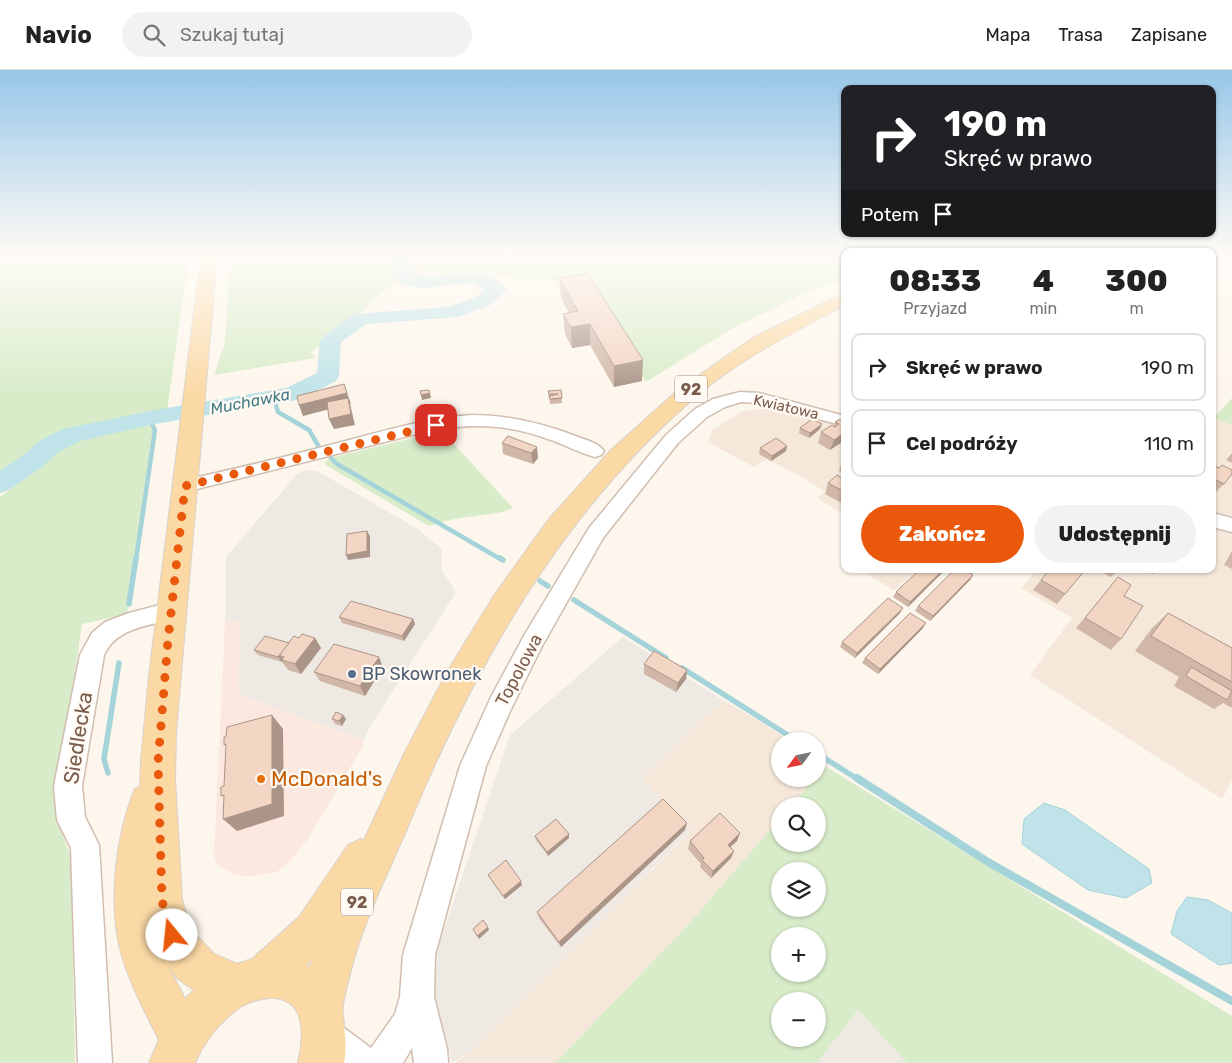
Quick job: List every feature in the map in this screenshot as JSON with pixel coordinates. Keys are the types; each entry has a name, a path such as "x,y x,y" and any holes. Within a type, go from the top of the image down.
{"main road":[{"path":"204,302 171,611 158,762 162,901 172,935 182,953 193,966 212,978 250,981 282,977 299,984 312,997 322,1037"},
{"name":"92","path":"322,1037 328,970 402,793 458,682 496,616 560,523 610,462 661,414 733,359 782,328 836,302"},
{"path":"158,762 136,853 136,912 144,958 177,1052"},
{"name":"92","path":"177,1052 207,1007 250,981 313,930 336,899 402,793"}],"street":[{"name":"Kwiatowa","path":"727,400 740,397 759,398 841,420"},
{"name":"Topolowa","path":"431,1063 430,1049 418,997 419,955 473,766 500,705 562,590 596,533 672,440 706,409 727,400"},
{"path":"185,486 422,428 471,420 489,420 520,425 553,434 595,450"},
{"path":"1216,521 1232,525"},
{"name":"Siedlecka","path":"95,1063 85,845 71,820 68,786 92,655 98,641 107,631 171,611"},
{"name":"Topolowa","path":"382,1063 409,1023 418,997"},
{"path":"322,1037 362,1063"}],"shaded area":[{"path":"766,408 841,425 841,513 817,498 825,492 802,477 766,459 754,467 708,442 712,430 743,411"},
{"path":"1216,419 1232,425 1232,518 1216,514"},
{"path":"306,470 317,471 418,529 442,549 441,569 456,592 370,727 364,740 242,696 238,690 241,621 225,623 226,557 297,474"},
{"path":"1216,527 1232,531 1232,780 1222,799 1030,675 1072,618 1021,588 1034,573 1216,573"},
{"path":"866,573 913,573 894,591"},
{"path":"241,621 238,689 242,696 364,740 363,746 307,840 288,863 277,872 247,877 233,874 219,866 215,861 214,854 225,623"},
{"path":"623,637 723,700 641,778 691,830 472,1050 452,1063 429,974 510,735"},
{"path":"723,700 776,732 771,732 771,788 806,788 799,797 771,797 771,828 688,925 555,1063 455,1063 472,1050 691,831 641,778"},
{"path":"858,1010 907,1063 817,1063"}],"green space":[{"path":"0,302 182,302 167,411 68,433 49,443 0,479"},
{"path":"227,302 370,302 347,328 311,352 315,358 214,375 225,342"},
{"path":"595,302 786,302 733,328 646,382"},
{"path":"1232,398 1232,425 1216,419 1216,416"},
{"path":"150,421 155,430 127,614 82,624 55,814 71,858 75,1063 0,1063 0,497 45,463 60,448 79,437"},
{"path":"442,431 513,508 503,512 454,519 429,526 324,464 330,458"},
{"path":"826,767 1232,1016 1232,1063 907,1063 858,1010 817,1063 555,1063 688,925 771,828 771,852 826,852 826,797 799,797 806,788 826,788"}],"water":[{"path":"1044,803 1065,810 1149,869 1152,883 1126,898 1088,890 1022,844 1024,819"},
{"path":"1187,897 1208,900 1232,913 1232,963 1219,965 1171,934 1177,911"}],"building":[{"path":"573,302 606,302 643,360 614,366 590,324 571,327 563,314 578,311"},
{"path":"344,384 347,393 299,405 297,396"},
{"path":"429,390 430,393 421,395 420,391"},
{"path":"561,390 562,398 550,399 549,396 558,394 549,394 548,391"},
{"path":"348,398 351,414 329,419 327,402"},
{"path":"812,419 822,424 810,433 800,428"},
{"path":"841,419 841,435 834,440 821,432 832,425 835,427 839,424 835,422"},
{"path":"508,436 537,447 531,453 502,443"},
{"path":"776,438 787,446 772,456 760,448"},
{"path":"1222,465 1232,470 1232,474 1224,484 1216,480 1216,467 1219,468"},
{"path":"837,475 841,478 841,490 828,483"},
{"path":"367,531 367,551 346,555 347,534"},
{"path":"916,573 940,573 910,602 896,592"},
{"path":"951,573 970,573 973,575 933,616 918,606"},
{"path":"1047,573 1083,573 1065,594 1041,580"},
{"path":"1118,577 1131,585 1124,596 1143,606 1121,639 1085,618"},
{"path":"888,598 903,608 857,653 842,642"},
{"path":"351,601 413,619 402,636 339,617"},
{"path":"910,613 926,623 880,669 865,658"},
{"path":"1168,613 1232,648 1232,682 1151,636"},
{"path":"302,634 315,638 295,664 282,660 284,657 279,655 294,636 299,638"},
{"path":"265,636 289,643 278,657 254,650"},
{"path":"334,644 379,657 360,686 314,672"},
{"path":"654,651 687,670 678,683 644,664"},
{"path":"1191,667 1232,691 1227,700 1186,676"},
{"path":"336,712 343,715 339,721 332,719"},
{"path":"272,715 272,804 223,819 224,795 221,796 221,787 224,786 226,744 224,745 224,737 226,737 227,727"},
{"path":"663,799 687,823 559,942 537,912"},
{"path":"720,813 740,833 728,845 734,851 713,871 702,860 704,858 690,841"},
{"path":"556,819 569,834 547,852 535,836"},
{"path":"506,860 521,881 503,896 488,875"},
{"path":"483,920 488,927 477,936 473,929"}],"waterway":[{"name":"Muchawka","path":"0,484 33,461 48,447 72,435 155,417 292,394 328,376 331,340 361,318 451,313 479,302"},
{"path":"274,398 278,412 309,430 319,447"},
{"path":"136,560 155,430 149,419"},
{"path":"331,458 337,464 502,560"},
{"path":"129,604 136,558"},
{"path":"540,581 548,586"},
{"path":"574,600 666,658"},
{"path":"108,773 104,759 119,663"},
{"path":"682,668 783,732"},
{"path":"826,759 859,780"},
{"path":"857,778 988,862 1232,1001"}],"place":[{"name":"BP Skowronek","path":"352,674"},
{"name":"McDonald's","path":"261,779"}],"route":[{"path":"172,935 162,901 158,762 168,640 185,486 436,425"}]}
